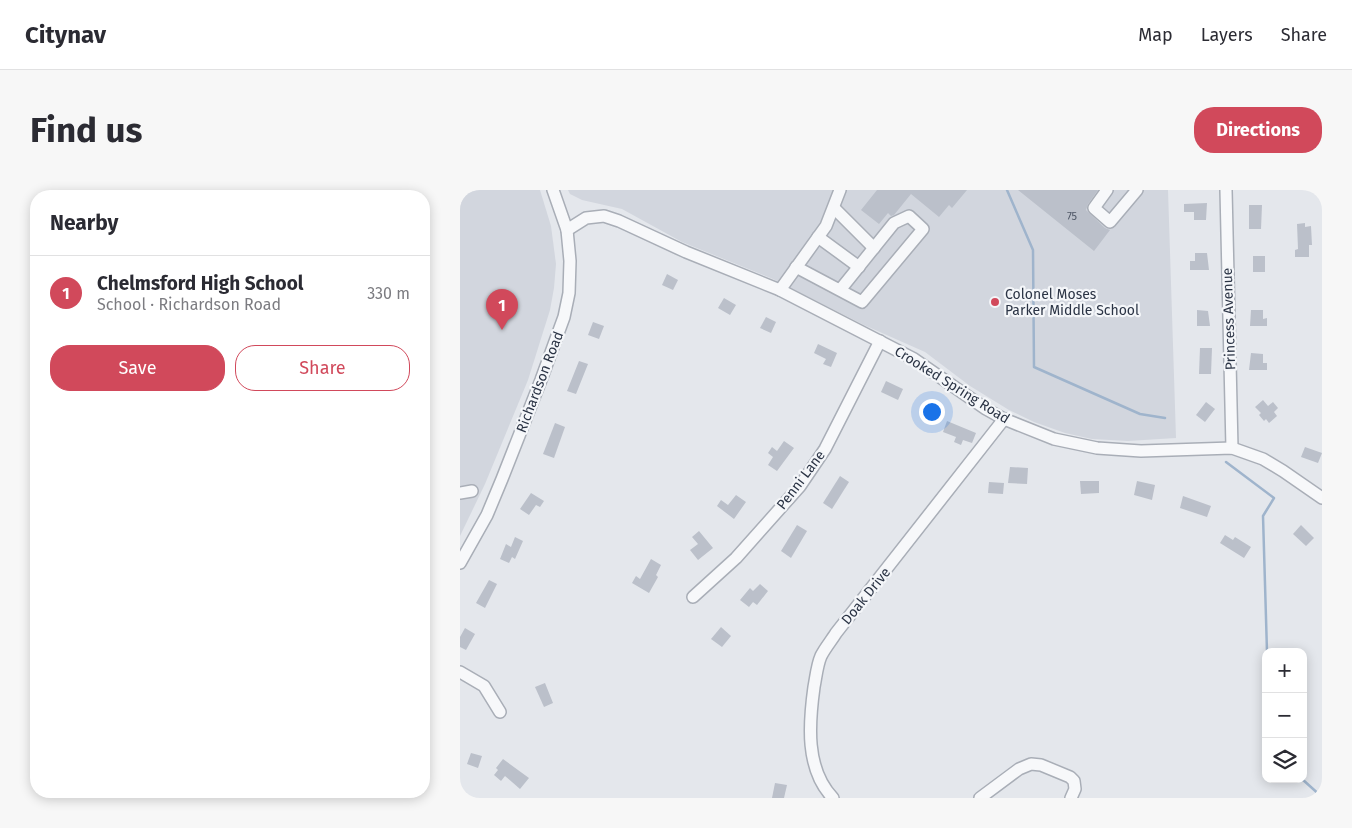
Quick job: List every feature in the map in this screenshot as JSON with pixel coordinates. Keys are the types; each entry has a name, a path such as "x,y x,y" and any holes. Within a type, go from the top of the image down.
{"street":[{"name":"Richardson Road","path":"460,564 487,515 564,317 569,285 570,261 567,230 553,190"},
{"path":"780,290 826,226 840,190"},
{"path":"1107,190 1094,208 1110,222 1137,190"},
{"name":"Princess Avenue","path":"1226,190 1232,448"},
{"path":"834,208 874,248"},
{"name":"Crooked Spring Road","path":"567,230 586,218 604,216 619,221 686,252 780,290 914,359 986,409 1004,419 1054,438 1097,448 1142,451 1232,448 1263,459 1283,470 1322,498"},
{"path":"796,267 862,302 923,229 909,216 894,223 840,290"},
{"path":"818,237 859,267"},
{"name":"Penni Lane","path":"692,597 736,558 800,486 826,449 880,341"},
{"name":"Doak Drive","path":"833,798 820,778 813,755 810,730 812,703 820,657 1004,419"},
{"path":"460,493 472,491"},
{"path":"460,672 484,686 500,712"},
{"path":"980,798 1019,769 1031,764 1041,765 1070,777 1074,781 1075,789 1071,798"}],"shaded area":[{"path":"460,190 540,190 551,226 556,264 550,310 528,380 485,484 460,536"},
{"name":"Colonel Moses Parker Middle School","path":"568,190 1168,190 1176,438 1128,441 1092,439 1065,433 1034,422 1009,410 970,386 925,352 864,325 773,279 682,242 622,209 582,200 570,194"}],"building":[{"path":"877,190 967,190 952,208 949,205 939,217 911,194 894,215 891,216 888,213 879,224 861,210"},
{"path":"1018,190 1098,190 1086,210 1105,228 1110,230 1094,251"},
{"path":"1207,203 1206,220 1194,220 1194,212 1184,212 1184,204"},
{"path":"1249,205 1262,205 1261,229 1249,229"},
{"path":"1305,223 1305,227 1311,226 1312,245 1309,245 1309,257 1295,257 1295,250 1298,249 1297,224"},
{"path":"1195,253 1207,253 1209,270 1190,270 1190,261 1195,261"},
{"path":"1253,256 1265,256 1265,272 1253,272"},
{"path":"667,274 678,280 673,290 662,285"},
{"path":"724,298 736,305 730,315 718,308"},
{"path":"1197,310 1208,311 1210,326 1197,326"},
{"path":"1251,310 1263,310 1263,319 1267,318 1267,326 1250,326"},
{"path":"766,317 776,322 771,333 760,328"},
{"path":"593,322 604,326 599,339 588,335"},
{"path":"818,344 837,353 831,367 823,364 826,359 814,353"},
{"path":"1200,348 1212,348 1211,374 1199,374"},
{"path":"1251,353 1263,354 1263,363 1267,363 1267,370 1249,370"},
{"path":"579,361 588,364 576,394 567,391"},
{"path":"886,381 903,389 898,400 881,392"},
{"path":"1263,400 1268,406 1273,402 1278,408 1274,412 1277,416 1269,423 1266,419 1264,421 1259,415 1261,413 1255,407"},
{"path":"1206,402 1215,409 1205,422 1196,415"},
{"path":"947,421 976,433 972,443 963,440 961,445 954,442 956,437 943,432"},
{"path":"555,423 565,427 554,458 543,454"},
{"path":"784,441 794,448 777,471 768,465 773,457 768,453 772,447 777,451"},
{"path":"1305,447 1322,453 1318,463 1301,457"},
{"path":"1010,467 1028,468 1027,484 1008,483"},
{"path":"840,476 849,482 832,509 823,503"},
{"path":"1080,481 1099,481 1099,493 1081,494"},
{"path":"1137,481 1155,485 1152,500 1134,495"},
{"path":"989,482 1004,483 1003,494 988,493"},
{"path":"531,493 544,501 540,507 536,505 529,515 520,509"},
{"path":"736,495 746,502 734,519 717,506 721,500 728,505"},
{"path":"1183,496 1211,506 1207,517 1180,508"},
{"path":"797,525 807,531 791,558 781,551"},
{"path":"1301,525 1314,538 1306,546 1293,534"},
{"path":"699,531 713,548 698,560 690,550 698,544 692,537"},
{"path":"1225,535 1233,540 1235,537 1251,547 1244,558 1220,543"},
{"path":"515,537 523,541 515,559 512,557 509,563 500,559 506,544 511,547"},
{"path":"651,559 661,565 656,575 658,577 649,593 632,583 636,576 640,579"},
{"path":"489,580 497,584 485,608 476,603"},
{"path":"760,584 768,591 757,605 753,602 749,607 740,600 750,588 753,591"},
{"path":"721,627 731,636 722,647 711,639"},
{"path":"465,628 475,634 466,650 460,647 460,637"},
{"path":"545,683 553,703 544,707 535,687"},
{"path":"471,753 482,756 478,768 467,764"},
{"path":"503,759 529,778 520,789 505,776 501,781 494,775 498,770 496,768"},
{"path":"775,783 787,785 784,798 772,798"}],"waterway":[{"path":"1007,190 1033,250 1034,367 1140,414 1165,418"},
{"path":"1226,462 1274,498 1263,516 1267,648"},
{"path":"1306,783 1322,797"}],"place":[{"name":"Colonel Moses Parker Middle School","path":"995,302"},
{"name":"Chelmsford High School","path":"502,330"}]}
